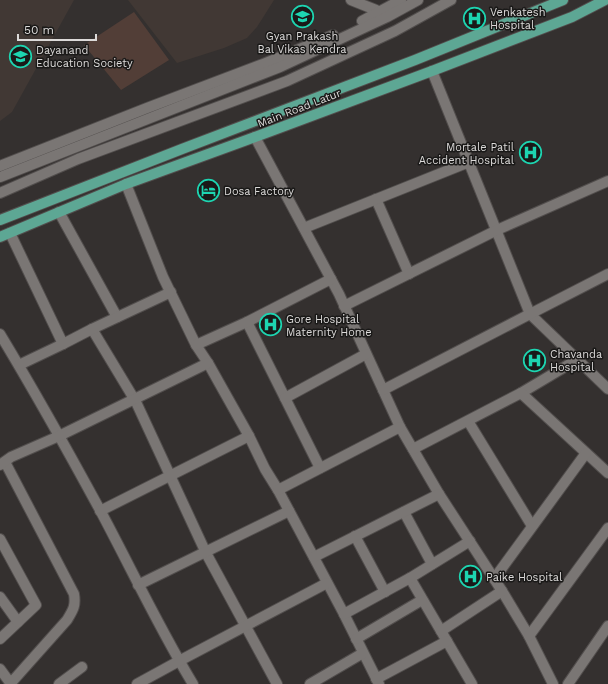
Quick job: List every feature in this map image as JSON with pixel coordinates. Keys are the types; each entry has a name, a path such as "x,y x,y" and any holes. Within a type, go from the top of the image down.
{"main road":[{"name":"Main Road Latur","path":"0,220 415,60 563,0"},
{"name":"Main Road Latur","path":"0,237 126,184 255,137 572,17 605,0"}],"street":[{"path":"351,0 379,10"},
{"path":"0,166 263,64 329,36 401,0"},
{"path":"0,177 260,75 280,66 379,10 418,0"},
{"path":"0,193 78,159 287,81 395,31 451,0"},
{"path":"432,70 530,314 607,387"},
{"path":"260,75 265,89"},
{"path":"255,137 331,280 400,427 439,494 502,591 529,636 553,684"},
{"path":"304,228 469,162"},
{"path":"344,306 497,230 608,181"},
{"path":"126,184 163,277 196,346 208,363 249,436 378,681 447,640"},
{"path":"376,199 409,274"},
{"path":"60,212 116,317"},
{"path":"10,233 63,344"},
{"path":"383,390 608,274"},
{"path":"196,346 331,280"},
{"path":"19,365 116,317 171,292"},
{"path":"247,322 320,468"},
{"path":"92,329 134,399 206,552 277,684"},
{"path":"0,334 59,436 179,661 193,684"},
{"path":"285,398 366,354"},
{"path":"413,450 521,393 578,359"},
{"path":"0,669 11,684 67,620 76,602 74,594 2,464 11,457 59,436 208,363"},
{"path":"521,393 608,473"},
{"path":"468,421 532,526"},
{"path":"278,490 400,427"},
{"path":"100,511 249,436"},
{"path":"494,579 586,453"},
{"path":"314,557 439,494"},
{"path":"138,585 289,511"},
{"path":"404,512 432,564"},
{"path":"529,636 608,528"},
{"path":"355,536 385,592"},
{"path":"0,539 36,605 0,639"},
{"path":"344,614 410,578 470,541"},
{"path":"410,578 447,640 468,682"},
{"path":"137,684 327,583"},
{"path":"441,631 502,591"},
{"path":"0,597 18,622"},
{"path":"356,639 422,600"},
{"path":"568,684 608,626"},
{"path":"310,684 363,653"},
{"path":"58,684 82,667"}],"shaded area":[{"name":"Dayanand Education Society","path":"0,0 74,0 12,112 0,121"},
{"path":"128,0 274,0 257,27 247,38 224,48 177,63"},
{"path":"134,12 169,60 121,90 84,45"}],"place":[{"name":"Gyan Prakash Bal Vikas Kendra","path":"302,16"},
{"name":"Venkatesh Hospital","path":"474,18"},
{"name":"Dayanand Education Society","path":"21,56"},
{"name":"Mortale Patil Accident Hospital","path":"530,153"},
{"name":"Dosa Factory","path":"208,191"},
{"name":"Gore Hospital Maternity Home","path":"271,325"},
{"name":"Chavanda Hospital","path":"534,360"},
{"name":"Paike Hospital","path":"471,577"}]}
